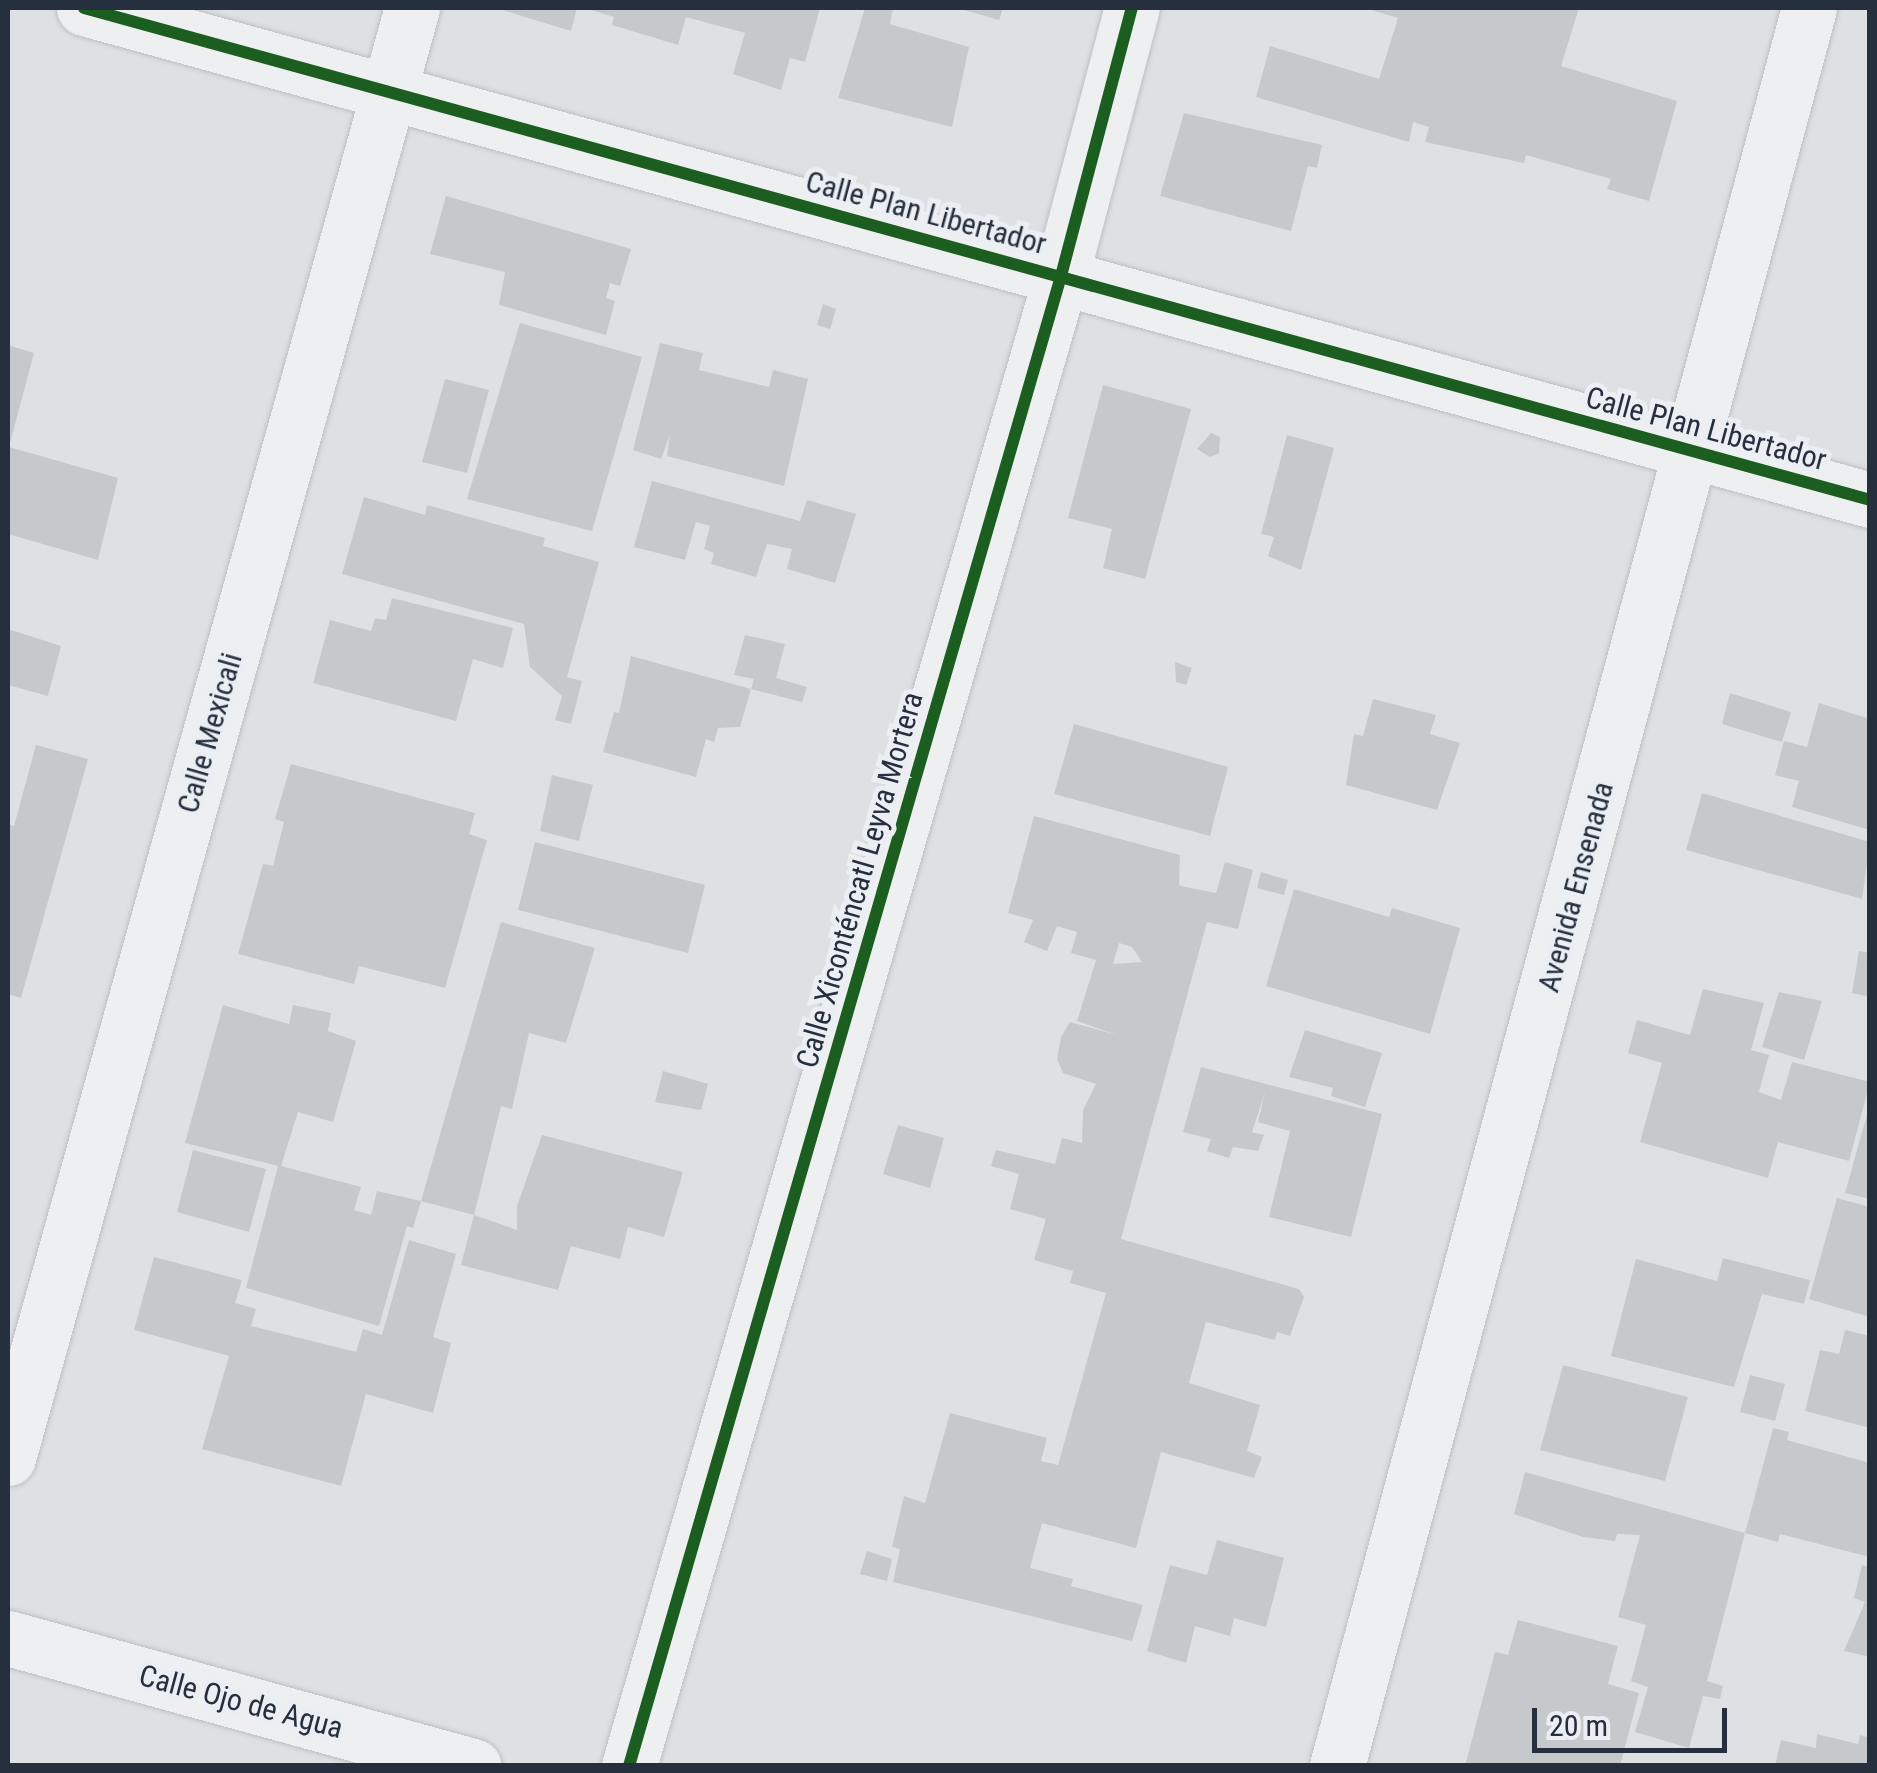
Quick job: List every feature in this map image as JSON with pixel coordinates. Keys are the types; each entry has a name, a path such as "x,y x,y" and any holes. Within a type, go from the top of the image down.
{"street":[{"name":"Calle Plan Libertador","path":"84,8 1870,500"},
{"name":"Calle Mexicali","path":"8,1458 412,8"},
{"name":"Calle Xiconténcatl Leyva Mortera","path":"629,1766 1061,276 1132,8"},
{"name":"Avenida Ensenada","path":"1337,1766 1694,452 1809,8"},
{"name":"Calle Ojo de Agua","path":"8,1638 474,1766"}],"building":[{"path":"496,8 577,8 571,31"},
{"path":"585,8 820,8 805,62 790,58 781,90 733,74 745,33 686,17 678,45 612,25 614,17"},
{"path":"865,8 893,8 890,24 969,47 952,127 838,98"},
{"path":"957,8 1003,8 999,20"},
{"path":"1365,8 1579,8 1561,66 1677,101 1649,201 1607,189 1611,179 1526,155 1524,163 1425,142 1429,127 1413,122 1409,142 1256,97 1270,46 1379,79 1398,18"},
{"path":"1184,113 1322,145 1317,168 1308,166 1291,231 1160,196"},
{"path":"446,196 631,249 620,286 610,283 606,298 615,301 606,335 499,305 505,272 430,254"},
{"path":"823,304 836,309 830,329 817,325"},
{"path":"520,323 642,357 592,531 467,499"},
{"path":"660,343 703,353 699,370 769,387 773,370 808,379 784,486 667,456 670,434 661,459 633,450"},
{"path":"8,345 34,353 9,447 118,478 98,560 8,534"},
{"path":"445,379 489,390 467,473 422,462"},
{"path":"1103,385 1191,409 1145,579 1103,568 1112,529 1068,518"},
{"path":"1211,433 1220,437 1219,453 1210,457 1197,449"},
{"path":"1287,435 1334,448 1301,570 1268,556 1274,537 1261,534"},
{"path":"652,481 800,521 807,500 856,514 835,583 787,569 792,549 767,544 756,577 711,564 714,553 704,549 710,526 696,522 685,560 634,547"},
{"path":"364,497 425,515 427,505 545,538 543,546 599,562 567,677 582,681 571,724 555,720 562,696 530,667 524,624 342,574"},
{"path":"392,598 513,628 503,668 473,659 456,721 313,683 330,620 371,631 375,618 386,620"},
{"path":"8,629 61,646 48,696 8,685"},
{"path":"745,635 785,644 776,678 807,687 802,702 751,689 754,679 734,675"},
{"path":"631,656 751,689 740,727 718,728 714,742 706,739 696,777 603,752 614,712 619,713"},
{"path":"1175,662 1192,668 1186,685 1176,682"},
{"path":"1730,693 1791,712 1782,742 1722,724"},
{"path":"1373,699 1436,715 1430,734 1460,743 1437,810 1346,785 1354,734 1363,736"},
{"path":"1819,703 1870,719 1870,830 1792,807 1799,781 1775,775 1784,741 1807,747"},
{"path":"1074,724 1228,767 1210,836 1054,794"},
{"path":"36,745 88,759 21,998 8,994 8,824 14,826"},
{"path":"291,764 475,813 469,834 487,840 445,988 359,966 354,984 238,954 263,864 273,866 284,822 275,819"},
{"path":"552,775 593,785 579,841 540,831"},
{"path":"1702,793 1870,842 1862,899 1686,850"},
{"path":"1034,816 1180,855 1179,885 1185,887 1216,893 1225,862 1253,870 1238,929 1207,922 1121,1239 1299,1289 1304,1297 1290,1336 1277,1332 1275,1340 1206,1322 1189,1383 1260,1405 1247,1451 1262,1457 1254,1478 1161,1452 1136,1548 1042,1523 1030,1568 1073,1579 1071,1586 1143,1605 1132,1641 893,1582 900,1549 892,1547 904,1496 925,1503 950,1413 1047,1438 1041,1461 1058,1465 1106,1293 1070,1283 1073,1271 1034,1260 1046,1219 1010,1209 1019,1174 991,1166 996,1150 1055,1164 1062,1138 1082,1143 1083,1110 1096,1084 1063,1073 1057,1059 1061,1037 1070,1022 1117,1035 1077,1021 1096,960 1071,953 1077,932 1057,926 1047,951 1024,942 1033,920 1008,913","holes":["1119,943 1132,947 1142,962 1113,964"]},
{"path":"535,842 705,885 688,953 518,910"},
{"path":"1261,872 1288,880 1284,895 1257,888"},
{"path":"1294,889 1389,917 1392,908 1460,928 1430,1034 1266,986"},
{"path":"501,922 595,948 566,1043 529,1033 512,1109 501,1106 474,1215 421,1201"},
{"path":"1859,951 1870,953 1870,997 1852,993"},
{"path":"1703,989 1764,1003 1751,1050 1769,1055 1759,1092 1781,1100 1792,1062 1870,1082 1849,1161 1778,1142 1768,1178 1640,1142 1662,1063 1628,1053 1637,1020 1690,1035"},
{"path":"1779,992 1822,1001 1804,1060 1762,1047"},
{"path":"223,1005 289,1024 293,1005 331,1013 328,1031 356,1041 333,1122 298,1112 281,1166 361,1187 354,1210 371,1215 377,1191 421,1201 413,1228 407,1226 379,1326 246,1288 278,1166 185,1143"},
{"path":"1305,1030 1382,1053 1365,1107 1331,1096 1333,1088 1289,1077"},
{"path":"1201,1067 1382,1114 1351,1237 1269,1217 1290,1131 1258,1122 1265,1092 1252,1132 1264,1135 1258,1151 1233,1147 1229,1158 1207,1151 1211,1139 1183,1132"},
{"path":"663,1071 708,1084 701,1110 655,1102"},
{"path":"1870,1112 1870,1199 1845,1193"},
{"path":"898,1125 944,1138 930,1188 883,1174"},
{"path":"542,1135 683,1172 664,1237 628,1227 620,1259 571,1246 558,1290 461,1265 474,1215 517,1230 517,1206"},
{"path":"193,1150 266,1169 249,1232 177,1212"},
{"path":"1837,1198 1870,1207 1870,1317 1809,1299"},
{"path":"409,1240 456,1254 433,1337 451,1343 433,1413 366,1394 341,1486 202,1449 229,1356 134,1330 154,1257 242,1280 235,1303 256,1309 251,1326 356,1352 363,1329 382,1335"},
{"path":"1723,1258 1810,1280 1804,1304 1762,1294 1734,1387 1611,1356 1636,1259 1717,1281"},
{"path":"1845,1330 1870,1336 1870,1428 1805,1411 1820,1350 1839,1354"},
{"path":"1563,1365 1688,1397 1665,1481 1540,1450"},
{"path":"1750,1375 1785,1384 1775,1421 1740,1412"},
{"path":"1773,1428 1789,1432 1787,1440 1870,1463 1870,1557 1780,1534 1778,1542 1745,1533"},
{"path":"1525,1472 1745,1533 1707,1681 1723,1686 1720,1699 1703,1696 1689,1748 1635,1732 1648,1687 1631,1681 1646,1625 1618,1617 1640,1535 1617,1534 1615,1541 1583,1537 1514,1514"},
{"path":"1217,1540 1284,1558 1266,1627 1234,1618 1230,1636 1195,1626 1186,1663 1147,1651 1170,1565 1207,1575"},
{"path":"867,1551 892,1559 887,1581 860,1574"},
{"path":"1862,1565 1870,1567 1870,1657 1844,1651 1865,1602 1854,1598"},
{"path":"1518,1620 1618,1646 1608,1684 1639,1693 1620,1766 1465,1766 1495,1652 1508,1655"},
{"path":"1817,1734 1858,1744 1860,1735 1870,1738 1868,1766 1775,1766 1781,1740 1816,1748"}],"cycle path":[{"path":"84,8 1870,500"},
{"path":"629,1766 1061,276 1132,8"}]}
